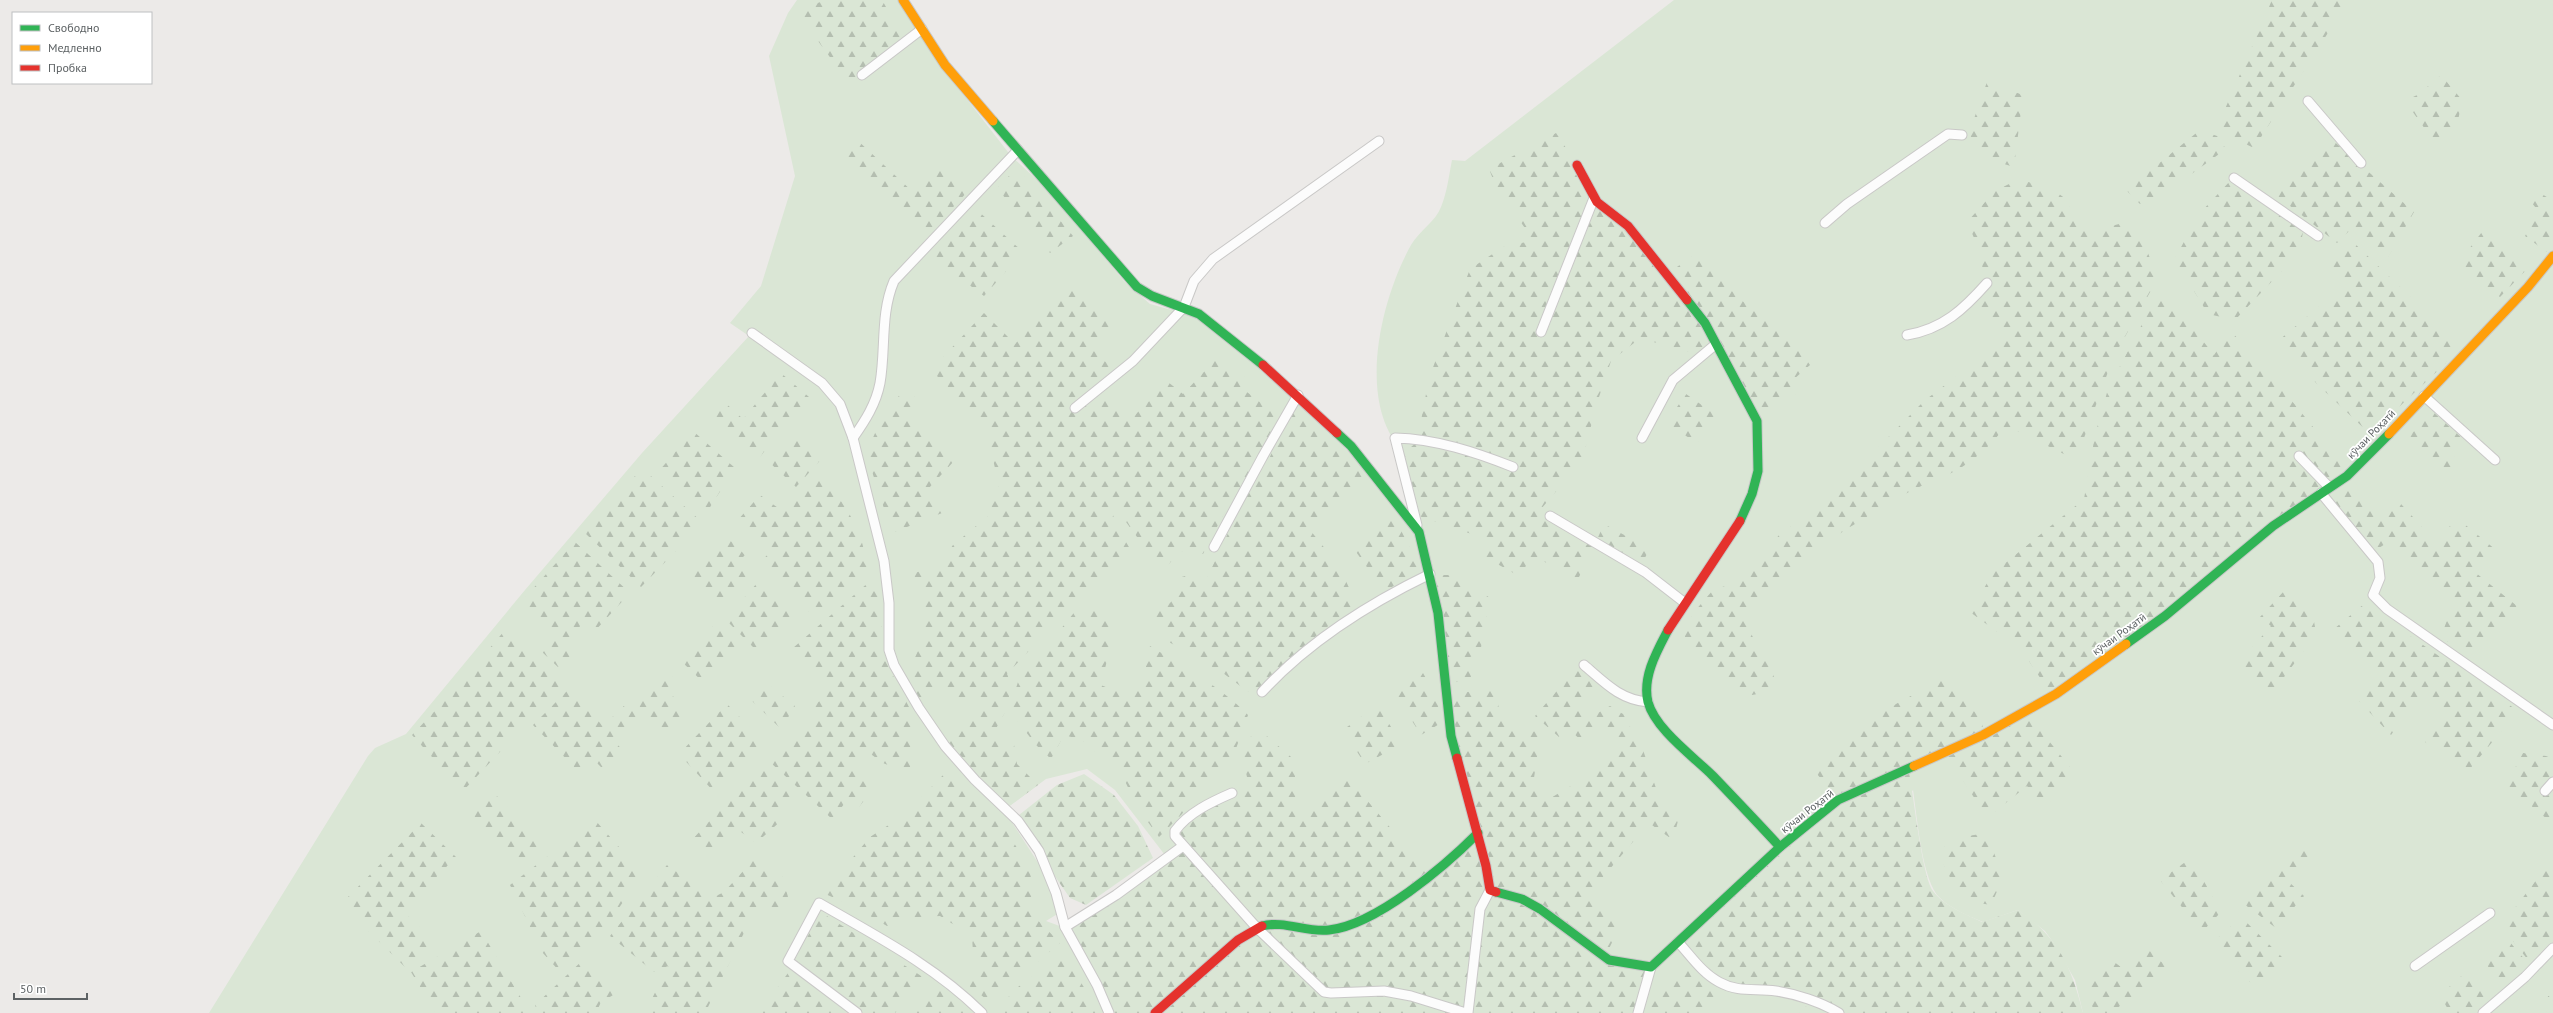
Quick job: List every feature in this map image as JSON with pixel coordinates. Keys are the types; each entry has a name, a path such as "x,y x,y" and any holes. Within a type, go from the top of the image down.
{"street":[{"path":"903,0 945,65 1137,287 1160,301 1184,306 1199,314 1298,395 1351,446 1419,532"},
{"path":"862,75 922,29"},
{"path":"2308,101 2361,162"},
{"path":"1825,223 1847,204 1948,134 1962,135"},
{"path":"1075,408 1133,361 1184,306 1194,282 1213,259 1379,141"},
{"path":"853,438 866,418 880,385 885,313 888,295 894,281 1018,150"},
{"path":"1577,165 1594,198 1628,226 1643,242 1705,324 1757,421 1759,434 1757,478 1751,497 1729,540 1685,603 1648,669 1645,680 1648,702 1668,731 1780,847"},
{"path":"2234,178 2318,236"},
{"path":"1541,332 1594,198"},
{"name":"кӯчаи Роҳатӣ","path":"1651,967 1780,847 1838,800 1984,735 2056,694 2166,616 2273,526 2361,463 2528,287 2553,256"},
{"path":"1907,335 1940,326 1956,315 1987,283"},
{"path":"752,333 828,389 846,416 884,560 891,657 919,708 945,746 975,780 1018,821 1030,838 1047,868 1065,928 1097,986 1109,1013"},
{"path":"1642,438 1673,380 1716,344"},
{"path":"1214,547 1262,456 1298,395"},
{"path":"2424,396 2495,460"},
{"path":"1232,793 1215,800 1183,822 1174,834 1183,846 1258,928 1324,992 1384,991 1411,996 1467,1013 1480,909 1490,890 1478,833 1451,736 1438,613 1430,574 1419,532 1410,506 1395,438 1430,441 1475,452 1513,467"},
{"path":"2299,456 2329,487"},
{"path":"2321,493 2378,562 2380,578 2373,595 2379,602 2418,632 2553,725"},
{"path":"1550,516 1645,572 1685,603"},
{"path":"1262,692 1296,660 1353,616 1392,592 1430,574"},
{"path":"1584,665 1623,696 1634,701 1648,702"},
{"path":"2545,791 2553,782"},
{"path":"1155,1013 1238,940 1258,928 1279,926 1316,930 1344,926 1360,919 1435,873 1459,853 1478,833"},
{"path":"1065,928 1116,895 1183,846"},
{"path":"1490,890 1522,899 1540,909 1609,960 1629,965 1651,967 1638,1013"},
{"path":"857,1013 788,961 818,903 920,961 949,982 982,1013"},
{"path":"2415,966 2490,913"},
{"path":"1678,942 1711,977 1727,986 1744,991 1776,991 1797,996 1839,1013"},
{"path":"2483,1013 2525,977 2553,948"}],"green space":[{"path":"797,0 906,0 942,67 1011,156 1045,187 1124,281 1150,304 1204,319 1276,374 1419,529 1405,476 1404,453 1389,432 1380,407 1377,379 1378,350 1383,321 1390,293 1400,267 1414,240 1439,212 1448,184 1452,160 1465,161 1674,0 2553,0 2553,948 2484,1013 2083,1013 2075,980 2055,945 2045,931 2018,910 1983,922 1955,909 1940,898 1934,890 1929,878 1921,848 1913,790 1774,991 1795,996 1830,1013 1635,1013 1432,877 1168,859 1115,790 1087,769 1046,779 1004,810 1055,889 1059,913 1046,921 1065,928 1110,1013 209,1013 368,756 375,748 406,734 525,590 642,453 749,336 730,323 761,286 795,176 769,56 788,13"},
{"path":"825,0 882,0 905,40 852,87 801,18 813,5"},
{"path":"2272,0 2349,0 2254,148 2216,130"},
{"path":"2441,75 2462,100 2457,126 2435,143 2405,101 2419,94"},
{"path":"1987,82 2023,95 2014,167 1981,157 1969,133"},
{"path":"2200,130 2217,136 2226,149 2168,191 2140,204 2126,190"},
{"path":"1556,133 1576,163 1585,183 1667,274 1694,255 1747,305 1796,345 1810,365 1794,379 1796,394 1759,419 1715,343 1682,353 1667,345 1639,339 1611,361 1597,403 1582,461 1541,509 1595,544 1604,524 1650,549 1639,568 1595,545 1578,579 1535,557 1517,575 1483,556 1489,540 1416,515 1405,476 1404,453 1417,442 1429,378 1470,269 1503,247 1526,242 1530,235 1497,189 1489,169"},
{"path":"2329,137 2414,212 2388,257 2352,228 2337,243 2275,194"},
{"path":"855,138 914,193 941,165 970,189 926,236 842,151"},
{"path":"1017,168 1073,236 1050,253 997,188"},
{"path":"2019,179 2054,190 2067,200 2076,226 2096,230 2119,224 2141,236 2158,278 2113,358 2076,460 2015,430 2004,428 1985,449 1962,467 1907,493 1815,550 1789,569 1768,588 1753,606 1748,621 1749,627 1771,670 1778,690 1752,695 1707,666 1686,644 1684,631 1694,612 1713,590 1744,580 1779,535 1825,501 1924,401 2005,339 1973,305 1981,281 1982,263 1977,245 1967,222 1995,191"},
{"path":"2232,179 2303,232 2299,253 2235,320 2208,314 2194,291 2170,267 2200,213"},
{"path":"2534,189 2553,201 2553,250 2551,255 2525,236 2539,212 2528,198"},
{"path":"976,209 1023,252 984,296 928,254"},
{"path":"2485,228 2530,266 2500,297 2456,266"},
{"path":"2353,242 2439,324 2455,344 2445,364 2370,434 2317,384 2278,341 2342,287 2329,268"},
{"path":"1073,283 1115,323 1091,348 1121,376 1106,393 1131,419 1168,382 1183,394 1220,355 1249,381 1243,389 1278,416 1252,471 1231,500 1203,554 1181,551 1166,567 1148,552 1118,511 1111,508 1116,525 1133,554 1087,589 1007,674 1012,686 1004,714 992,736 1013,738 1017,764 1038,785 1004,810 945,743 986,699 973,698 955,703 942,690 918,699 909,671 925,635 924,601 913,573 948,565 952,546 988,516 999,485 990,447 991,430 931,370 984,313 1015,344"},
{"path":"2161,288 2214,355 2231,331 2283,390 2344,465 2346,479 2054,699 2027,658 2011,642 1970,612 1993,573 2084,499 2095,435 2108,389"},
{"path":"781,373 809,397 759,458 709,418 721,399 743,419"},
{"path":"904,389 922,402 912,418 955,460 928,489 942,513 892,533 866,453 881,420"},
{"path":"1686,394 1716,415 1697,443 1666,423"},
{"path":"1294,405 1337,439 1368,474 1310,530 1339,566 1356,603 1286,661 1259,693 1247,691 1223,673 1169,642 1152,616 1171,602 1178,578 1189,575 1207,578 1245,497 1262,474"},
{"path":"2433,412 2465,441 2452,454 2458,461 2444,476 2405,440"},
{"path":"693,431 735,468 705,515 659,471"},
{"path":"797,432 825,455 796,487 770,463"},
{"path":"642,468 703,523 641,587 585,533"},
{"path":"821,473 845,506 857,528 865,553 867,568 815,618 761,562 768,554 737,521 760,495 781,510"},
{"path":"2352,484 2385,516 2401,504 2436,542 2457,518 2496,550 2476,573 2517,606 2468,656 2441,637 2453,603 2413,560 2390,541 2374,551 2334,503"},
{"path":"1394,517 1422,571 1384,591 1354,549"},
{"path":"726,536 745,555 738,562 752,577 721,610 687,577"},
{"path":"575,542 630,593 593,633 582,624 566,642 575,651 559,668 540,650 555,635 520,603"},
{"path":"1438,575 1456,575 1490,598 1480,653 1470,657 1471,679 1447,684 1429,581"},
{"path":"759,581 795,612 758,652 725,619"},
{"path":"869,582 879,598 883,637 863,649 830,681 793,648"},
{"path":"2285,590 2312,610 2315,627 2311,641 2270,696 2255,685 2238,663 2271,626 2260,617"},
{"path":"2364,604 2518,711 2469,770 2425,742 2446,715 2422,692 2391,735 2359,701 2383,675 2334,629"},
{"path":"1077,609 1102,609 1110,627 1110,646 1101,685 1113,690 1122,691 1143,682 1150,646 1214,686 1248,715 1233,757 1197,793 1182,814 1159,837 1139,810 1122,775 1082,740 1064,735 1051,759 1036,745 1009,710 1018,682"},
{"path":"715,624 740,647 705,684 680,660"},
{"path":"505,630 564,684 463,791 412,735 451,694"},
{"path":"882,648 885,660 911,711 910,774 883,763 868,752 853,770 872,790 856,811 845,803 832,819 771,763 820,711 814,706 869,653"},
{"path":"1576,669 1599,689 1579,711 1595,725 1581,740 1567,728 1559,737 1535,716"},
{"path":"667,671 680,685 671,694 689,714 665,736 634,700"},
{"path":"1943,671 1982,721 1984,738 2027,714 2075,773 2045,807 2027,786 1987,818 1947,755 1909,773 1922,853 1929,882 1933,891 1943,901 1982,922 2018,910 2032,920 2053,942 2061,954 2074,982 2083,1013 1830,1013 1795,996 1713,982 1677,946 1840,802 1817,774 1833,755 1872,720 1932,683"},
{"path":"1423,673 1437,698 1441,723 1421,735 1395,694"},
{"path":"763,680 795,706 781,729 749,698"},
{"path":"1496,689 1500,717 1514,732 1541,731 1534,778 1536,791 1549,799 1576,783 1616,747 1594,715 1610,706 1623,714 1643,750 1658,794 1679,817 1673,840 1649,823 1586,897 1612,916 1618,930 1605,957 1651,971 1635,1013 1110,1013 1065,928 1180,847 1172,837 1209,806 1240,791 1247,777 1243,760 1245,741 1260,730 1298,763 1293,786 1300,815 1349,779 1432,877 1476,837 1447,694"},
{"path":"568,690 603,726 627,703 643,719 617,744 626,754 607,773 591,757 577,770 533,725"},
{"path":"727,704 767,745 716,794 679,754"},
{"path":"1377,705 1402,744 1365,764 1343,730"},
{"path":"2523,753 2546,756 2553,759 2553,824 2506,785"},
{"path":"763,764 795,792 777,811 783,819 756,843 737,829 708,858 689,843"},
{"path":"947,771 1001,822 1030,869 1032,889 1030,912 1060,943 990,1002 968,985 981,967 973,953 972,936 940,916 919,917 887,926 855,907 823,893 870,837 904,815"},
{"path":"1084,774 1114,795 1138,826 1153,858 1086,905 1070,898 1040,855 1019,815 1057,785"},
{"path":"493,792 544,845 521,866 471,813"},
{"path":"595,820 643,874 606,926 561,973 542,952 510,885"},
{"path":"421,823 456,857 403,911 435,942 408,970 341,904"},
{"path":"1987,833 2003,878 1991,905 1961,900 1937,851 1961,837"},
{"path":"2303,845 2312,859 2289,882 2304,896 2276,928 2244,904"},
{"path":"756,857 782,875 788,897 780,909 772,911 757,906 708,1007 717,1013 645,1013 668,966 654,972 610,936 667,865 714,897 724,892"},
{"path":"2191,858 2221,912 2202,932 2160,880"},
{"path":"2553,858 2553,943 2532,965 2501,926"},
{"path":"822,913 926,979 895,1013 861,1013 792,962"},
{"path":"2241,917 2285,960 2257,989 2211,944"},
{"path":"481,931 530,1013 436,1013 411,972"},
{"path":"2509,941 2531,967 2507,988 2484,962"},
{"path":"2147,948 2168,968 2111,1013 2094,1013 2087,986 2110,959 2121,967"},
{"path":"2553,950 2553,1013 2485,1013"},
{"path":"1062,954 1101,1013 993,1013 1018,987"},
{"path":"583,960 615,994 601,1002 596,1013 538,1013 535,1005"},
{"path":"1686,966 1707,983 1715,998 1695,1013 1646,1013 1643,1007"},
{"path":"2466,972 2486,997 2484,1004 2475,1013 2450,1013 2440,995"},
{"path":"788,973 845,1013 759,1013"},
{"path":"939,981 972,1013 911,1013"},
{"path":"2548,996 2553,996 2553,1013 2548,1013 2546,1010"},
{"path":"1803,1005 1817,1013 1799,1013"}],"traffic: fast":[{"path":"993,121 1137,287 1152,296 1199,314 1263,365"},
{"path":"1687,300 1705,323 1757,421 1758,471 1752,494 1740,521"},
{"path":"1337,433 1351,446 1419,532 1438,613 1451,736 1457,758"},
{"path":"2126,644 2165,616 2273,526 2347,476 2389,434"},
{"path":"1668,630 1655,655 1647,683 1648,702 1652,712 1658,722 1676,742 1713,776 1780,847"},
{"path":"1496,892 1522,899 1540,909 1609,960 1651,967 1780,847 1838,800 1914,766"},
{"path":"1262,926 1287,925 1312,930 1329,930 1348,926 1388,906 1409,892 1429,877 1478,833"}],"traffic: slow":[{"path":"903,0 945,65 993,121"},
{"path":"2389,434 2528,287 2553,256"},
{"path":"1914,766 1983,735 2056,694 2126,644"}],"traffic: jam":[{"path":"1577,165 1597,202 1628,226 1687,300"},
{"path":"1263,365 1337,433"},
{"path":"1668,630 1740,521"},
{"path":"1457,758 1486,866 1490,890 1496,892"},
{"path":"1155,1013 1238,940 1262,926"}]}
